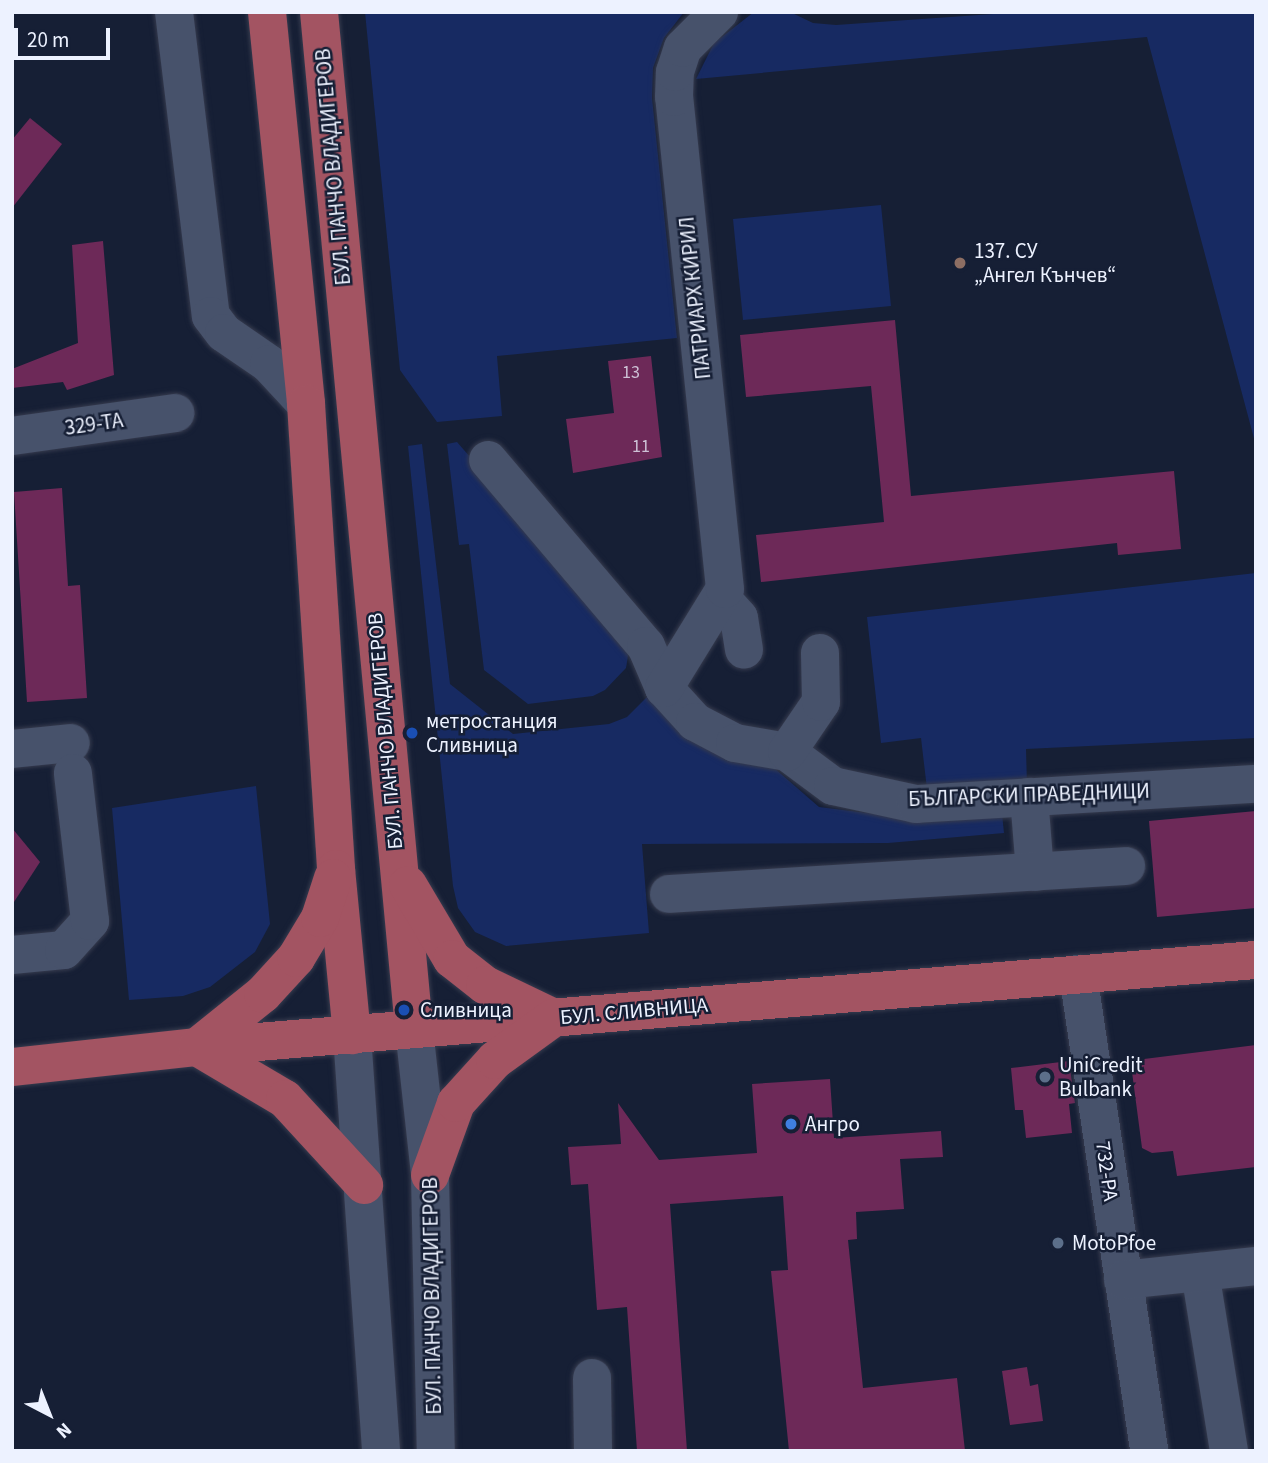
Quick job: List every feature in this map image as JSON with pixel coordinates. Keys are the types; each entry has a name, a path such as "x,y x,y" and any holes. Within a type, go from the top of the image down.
{"main road":[{"path":"267,12 306,404 336,869 352,1035"},
{"name":"БУЛ. ПАНЧО ВЛАДИГЕРОВ","path":"319,12 414,1029"},
{"path":"397,865 432,932 452,959 485,985 553,1018 495,1060 456,1103 430,1175"},
{"path":"336,869 320,918 296,958 262,995 197,1047 285,1099 364,1185"},
{"name":"БУЛ. СЛИВНИЦА","path":"12,1067 197,1047 1256,960"}],"street":[{"path":"174,12 211,316 224,333 269,364 306,404"},
{"name":"ПАТРИАРХ КИРИЛ","path":"719,12 684,48 675,72 674,97 725,589 722,599"},
{"name":"329-ТА","path":"12,436 175,413"},
{"name":"БЪЛГАРСКИ ПРАВЕДНИЦИ","path":"488,460 646,646 664,688 695,722 735,743 787,752 833,786 916,804 1256,784"},
{"path":"664,688 722,599 739,618 744,650"},
{"path":"787,752 821,702 820,653"},
{"path":"12,749 72,758 90,921 64,950 12,955"},
{"path":"1029,797 1035,872"},
{"path":"669,894 1126,866"},
{"name":"732-РА","path":"1078,974 1149,1451"},
{"name":"БУЛ. ПАНЧО ВЛАДИГЕРОВ","path":"414,1029 430,1175 436,1451"},
{"path":"352,1035 382,1451"},
{"path":"1123,1280 1256,1266"},
{"path":"1200,1272 1229,1451"},
{"path":"592,1378 593,1451"}],"shaded area":[{"path":"365,12 684,12 664,38 653,68 652,98 677,338 497,356 502,416 437,422 400,370"},
{"path":"754,12 790,12 813,23 836,25 1021,12 1256,12 1256,446 1147,37 696,79 714,43"},
{"path":"881,205 891,306 743,320 733,219"},
{"path":"457,442 579,582 629,650 626,668 605,690 593,696 528,704 484,670 469,544 459,545 447,444"},
{"path":"422,444 450,684 513,734 609,724 627,717 648,696 773,767 819,807 916,819 1002,814 1004,833 888,843 642,844 649,933 506,946 475,932 458,908 453,886 408,446"},
{"path":"1256,573 1256,738 1026,749 1027,785 927,789 921,738 881,743 867,617"},
{"path":"256,786 270,924 255,952 210,987 183,996 129,1000 112,808"}],"building":[{"path":"30,118 62,144 12,208 12,140"},
{"path":"103,241 114,375 67,390 63,382 12,388 12,369 78,343 72,245"},
{"path":"895,320 911,496 1174,471 1181,549 1118,555 1117,543 761,582 756,535 884,522 871,386 746,397 740,335"},
{"path":"651,356 662,457 573,473 566,419 614,413 608,361"},
{"path":"62,488 68,586 80,585 87,698 27,702 14,492"},
{"path":"1256,811 1256,908 1157,917 1149,821"},
{"path":"12,828 40,862 12,905"},
{"path":"1256,1045 1256,1167 1177,1176 1173,1151 1152,1153 1142,1148 1132,1072 1144,1059"},
{"path":"1069,1061 1075,1103 1069,1104 1072,1133 1026,1138 1023,1110 1015,1110 1011,1068"},
{"path":"830,1079 834,1138 941,1131 943,1157 900,1159 904,1209 856,1212 857,1239 848,1240 863,1388 957,1378 965,1451 789,1451 771,1271 788,1270 783,1196 670,1204 687,1451 637,1451 627,1307 597,1310 588,1184 571,1185 568,1147 621,1144 618,1103 659,1160 757,1153 752,1084"},
{"path":"1027,1367 1030,1386 1038,1384 1043,1421 1010,1425 1002,1371"}],"place":[{"name":"137. СУ „Ангел Кънчев“","path":"960,263"},
{"name":"метростанция Сливница","path":"412,733"},
{"name":"Сливница","path":"404,1010"},
{"name":"UniCredit Bulbank","path":"1045,1077"},
{"name":"Ангро","path":"791,1124"},
{"name":"MotoPfoe","path":"1058,1243"}]}
